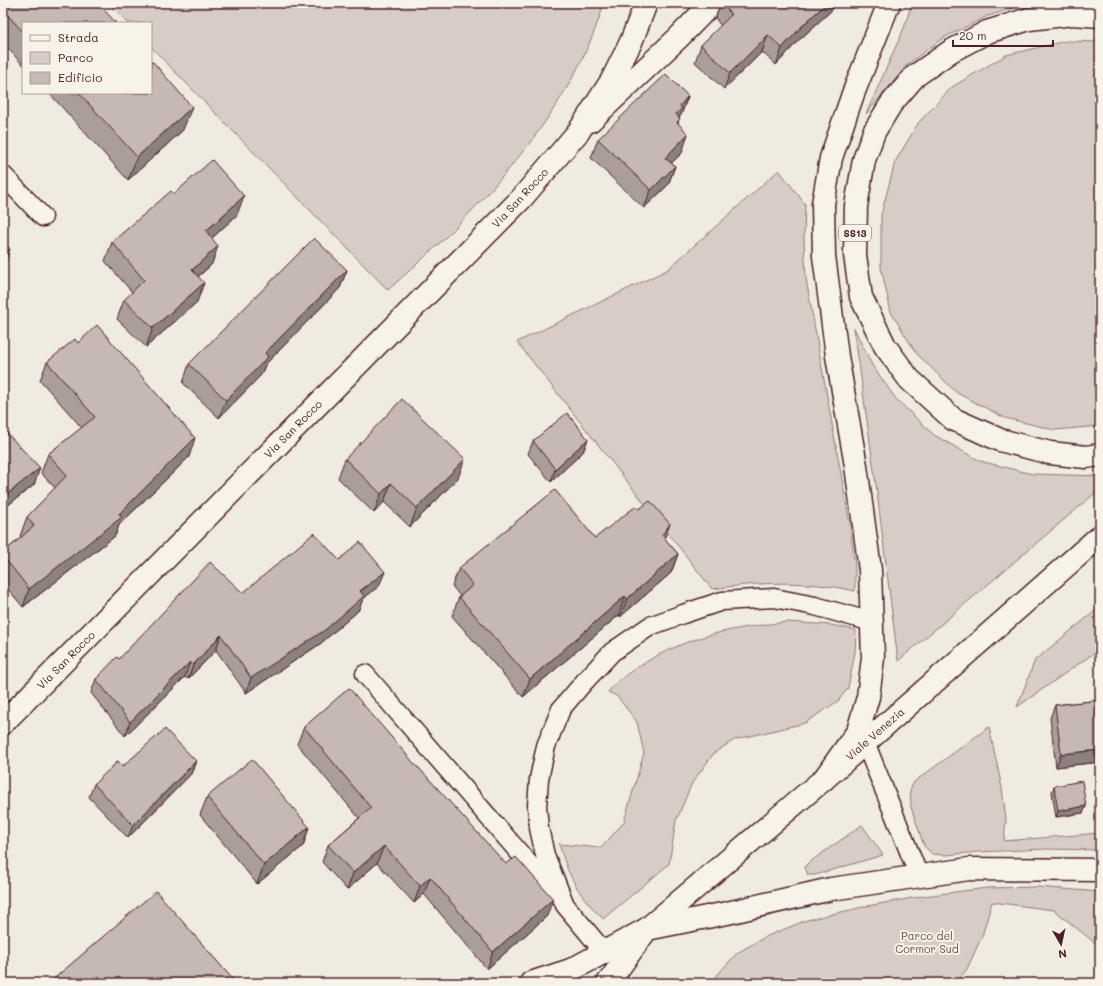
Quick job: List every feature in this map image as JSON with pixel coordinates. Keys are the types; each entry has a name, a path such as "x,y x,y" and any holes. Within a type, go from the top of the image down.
{"main road":[{"name":"Via San Rocco","path":"579,131 612,80 631,42 646,3"},
{"name":"Via San Rocco","path":"3,723 521,199 579,131 678,38 712,3"},
{"path":"824,779 858,731 868,697 873,658 870,570 856,466 837,356 824,256 823,204 831,158 853,94 889,3"},
{"name":"SS13","path":"1100,16 1073,14 1029,19 988,32 951,51 915,76 890,104 874,132 864,160 856,206 855,255 861,297 885,346 909,379 953,420 1000,440 1050,454 1086,457 1100,455"},
{"name":"Viale Venezia","path":"531,983 563,977 604,952 647,929 824,779 1100,536"},
{"path":"647,929 727,913 831,889 969,869 1100,870"},
{"name":"Viale Venezia","path":"608,983 647,929"}],"lane":[{"path":"3,175 43,218"},
{"path":"565,905 545,856 539,828 537,806 539,779 546,746 562,709 612,652 650,626 722,602 774,598 815,606 872,622"},
{"path":"365,674 604,952"},
{"path":"865,742 918,876"}],"green space":[{"path":"108,3 604,3 593,34 579,65 545,122 525,149 482,200 459,224 388,290 152,48 152,22 127,22"},
{"path":"912,3 1029,3 988,16 943,38 908,64 866,114 904,28"},
{"path":"1066,41 1100,42 1100,426 1055,430 1005,418 957,393 916,353 891,312 881,268 881,215 895,162 919,122 952,87 1006,55"},
{"path":"779,170 805,204 804,240 806,279 850,524 855,566 855,591 837,587 784,583 712,589 517,342 667,270"},
{"path":"854,328 872,365 896,399 934,435 980,461 1032,474 1100,476 1100,489 898,661 877,492"},
{"path":"1100,607 1100,649 1017,707 1035,660"},
{"path":"787,622 831,625 856,630 855,652 848,688 838,701 805,723 734,740 714,753 692,783 676,821 669,864 603,919 587,902 575,885 559,844 601,848 624,822 644,753 637,722 617,696 608,692 631,671 676,646 712,634 730,630"},
{"path":"989,727 1002,788 1006,819 1004,841 1100,833 1100,850 1046,849 947,855 932,854 924,846 911,807 910,790 914,782"},
{"path":"862,825 883,855 815,875 808,875 805,868 807,864"},
{"name":"Parco del Cormor Sud","path":"1038,887 1100,892 1100,947 1054,910 992,902 982,936 967,969 956,983 717,983 712,981 737,953 765,937 807,920 867,906 924,896 987,888"}],"building":[{"path":"3,3 98,3 115,22 22,22 22,31 3,10"},
{"path":"723,3 827,3 804,24 782,48 768,35 730,73 701,45 731,15"},
{"path":"153,62 192,107 137,157 80,94 152,94"},
{"path":"666,74 688,96 680,106 682,108 676,114 680,119 677,122 688,134 665,158 675,166 651,190 598,139"},
{"path":"212,160 244,196 206,231 218,246 192,270 204,283 153,328 124,300 144,280 112,242 171,191 174,194"},
{"path":"314,238 347,270 265,353 268,357 226,400 189,364"},
{"path":"3,241 10,249 3,255"},
{"path":"97,325 195,438 119,514 122,517 29,589 3,556 3,553 34,526 27,517 67,475 48,454 95,417 47,362 75,339 78,343"},
{"path":"402,399 465,459 417,508 391,483 381,494 345,459"},
{"path":"567,413 588,439 555,469 533,441"},
{"path":"3,429 40,468 6,495 3,491"},
{"path":"555,490 595,538 636,506 639,509 650,501 670,524 662,535 678,554 627,599 625,596 530,679 459,597 473,585 459,568"},
{"path":"314,533 339,560 360,542 385,572 360,591 364,596 325,630 251,678 221,635 193,665 190,662 130,722 96,679 117,657 119,659 210,562 243,593"},
{"path":"349,688 418,768 506,864 516,857 553,899 493,952 430,877 420,886 384,846 353,873 328,845 371,808 304,727"},
{"path":"1100,700 1100,750 1061,754 1055,705"},
{"path":"165,729 196,761 133,825 94,784 118,761 123,766"},
{"path":"252,759 309,827 264,865 207,797"},
{"path":"1082,781 1086,806 1058,811 1054,786"},
{"path":"156,891 236,983 49,983"}]}
